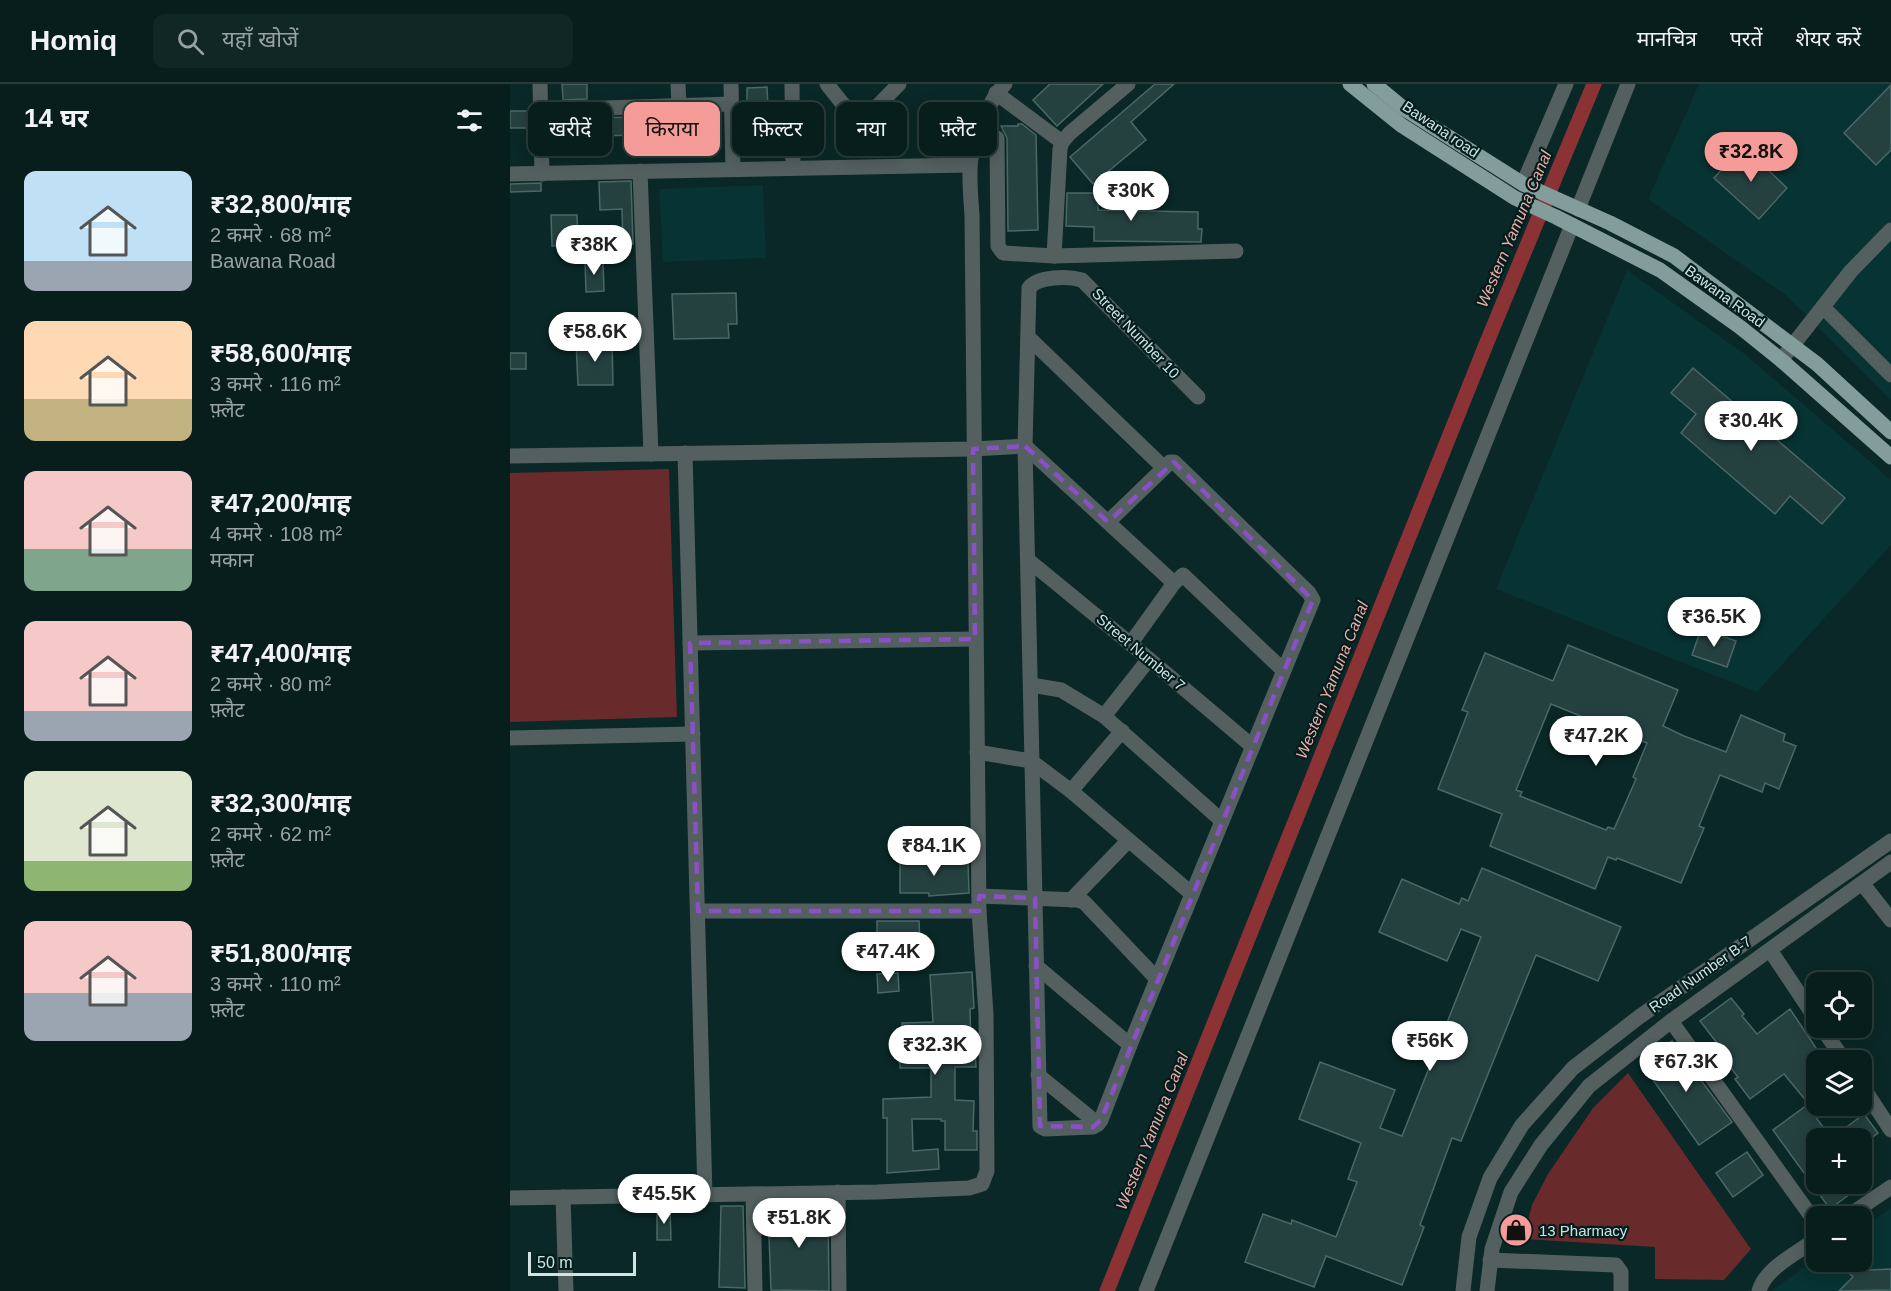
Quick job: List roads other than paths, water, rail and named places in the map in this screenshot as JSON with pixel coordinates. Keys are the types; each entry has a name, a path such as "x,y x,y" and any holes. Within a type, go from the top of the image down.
{"main road":[{"name":"Bawana road","path":"1350,84 1401,125 1515,198"},
{"name":"Bawana road","path":"1374,84 1403,108 1523,184"},
{"name":"Bawana Road","path":"1523,184 1560,210 1572,225 1660,270 1740,327 1891,457"},
{"name":"Bawana Road","path":"1515,198 1560,210 1578,209 1674,256 1817,364 1891,432"}],"street":[{"path":"540,84 541,102"},
{"path":"678,84 679,102"},
{"path":"731,84 733,169"},
{"path":"792,84 793,168"},
{"path":"827,84 853,117 858,120 864,120 899,84"},
{"path":"1054,256 1062,142 1128,84"},
{"path":"1523,184 1566,84"},
{"path":"1578,209 1628,84"},
{"path":"510,1198 838,1192 969,1188 982,1184 987,1171 986,1014 979,903 972,215 969,165 974,140 1001,89 1062,142"},
{"path":"720,104 731,104"},
{"path":"997,138 998,248 1003,253 1054,256 1236,251"},
{"path":"542,156 542,174"},
{"path":"510,174 969,165"},
{"path":"640,171 651,454"},
{"path":"1146,1291 1572,225"},
{"path":"1781,360 1851,271 1891,230"},
{"name":"Street Number 10","path":"1029,338 1027,295 1033,283 1074,278 1082,280 1198,396"},
{"path":"1823,307 1891,375"},
{"path":"1029,338 1025,446 1041,1128 1093,1127 1098,1124 1312,604 1312,597 1176,463 1170,462 1108,522"},
{"path":"1029,338 1164,468"},
{"path":"510,456 973,449 1025,446 1174,583"},
{"path":"685,453 705,1195"},
{"name":"Street Number 7","path":"1028,560 1131,643 1252,746"},
{"path":"1131,643 1180,576 1186,578 1284,670"},
{"path":"690,644 975,639"},
{"path":"1104,716 1149,658"},
{"path":"1031,685 1061,690 1104,716 1222,821"},
{"path":"1071,791 1122,731"},
{"path":"510,738 693,734"},
{"path":"977,752 1031,761 1071,791 1192,894"},
{"path":"1071,900 1128,841"},
{"name":"Road Number B-7","path":"1463,1291 1469,1236 1490,1178 1522,1125 1573,1068 1639,1017 1891,841"},
{"name":"Road Number B-7","path":"1487,1291 1490,1260 1511,1192 1541,1145 1589,1086 1671,1021 1891,862"},
{"path":"1862,883 1891,920"},
{"path":"698,911 979,903 1035,898 1071,900 1084,902 1157,979"},
{"path":"1770,950 1806,1005"},
{"path":"1036,966 1130,1045"},
{"path":"1671,1021 1806,1209"},
{"path":"1038,1076 1098,1124"},
{"path":"1872,1101 1891,1130"},
{"path":"1863,1206 1891,1187"},
{"path":"838,1192 839,1291"},
{"path":"753,1194 755,1291"},
{"path":"563,1197 566,1291"},
{"path":"1759,1291 1768,1274 1806,1246"},
{"path":"1490,1260 1612,1264 1619,1268 1621,1291"}],"waterway":[{"name":"Western Yamuna Canal","path":"1107,1291 1487,342 1594,84"}],"place":[{"name":"13 Pharmacy","path":"1516,1230"}]}
